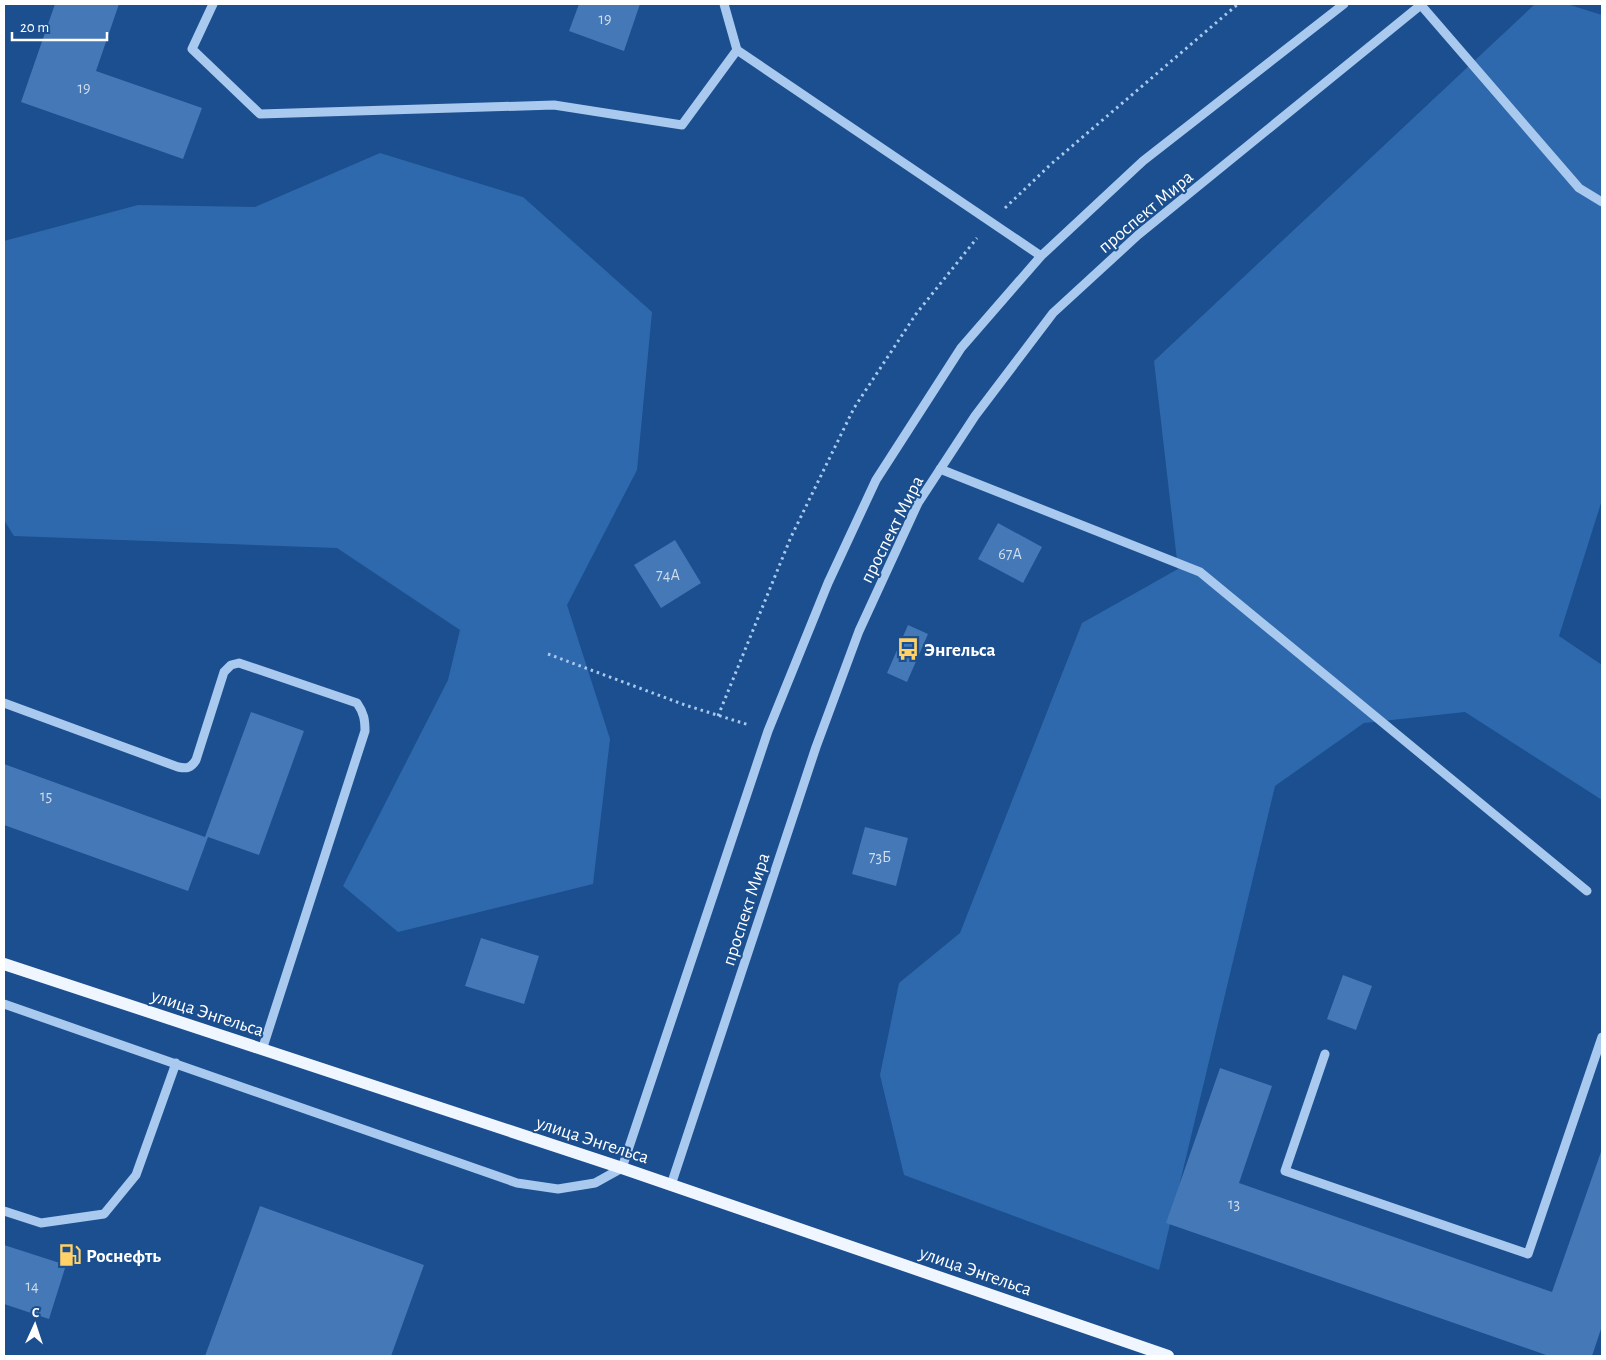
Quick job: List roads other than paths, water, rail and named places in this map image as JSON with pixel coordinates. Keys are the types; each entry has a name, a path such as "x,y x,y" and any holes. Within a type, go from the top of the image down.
{"main road":[{"name":"улица Энгельса","path":"4,964 622,1168 1168,1356"}],"street":[{"path":"213,4 192,49 260,114 554,105 682,125 737,50"},
{"path":"724,4 737,50 1041,256"},
{"name":"проспект Мира","path":"622,1168 768,731 828,583 876,480 961,348 1041,256 1144,161 1344,4"},
{"path":"1421,4 1579,188 1602,202"},
{"name":"проспект Мира","path":"670,1185 816,747 856,640 918,503 975,416 1053,314 1138,235 1421,4"},
{"path":"940,469 1200,572 1587,891"},
{"path":"4,703 187,769 193,766 196,760 224,672 231,665 239,663 356,704 362,711 365,719 365,732 262,1050"},
{"path":"4,1004 517,1183 558,1189 595,1183 622,1168"},
{"path":"1325,1054 1285,1171 1528,1254 1602,1037"},
{"path":"4,1211 42,1223 104,1214 136,1175 176,1063"}],"place":[{"name":"Энгельса","path":"908,649"},
{"name":"Роснефть","path":"70,1255"}]}
